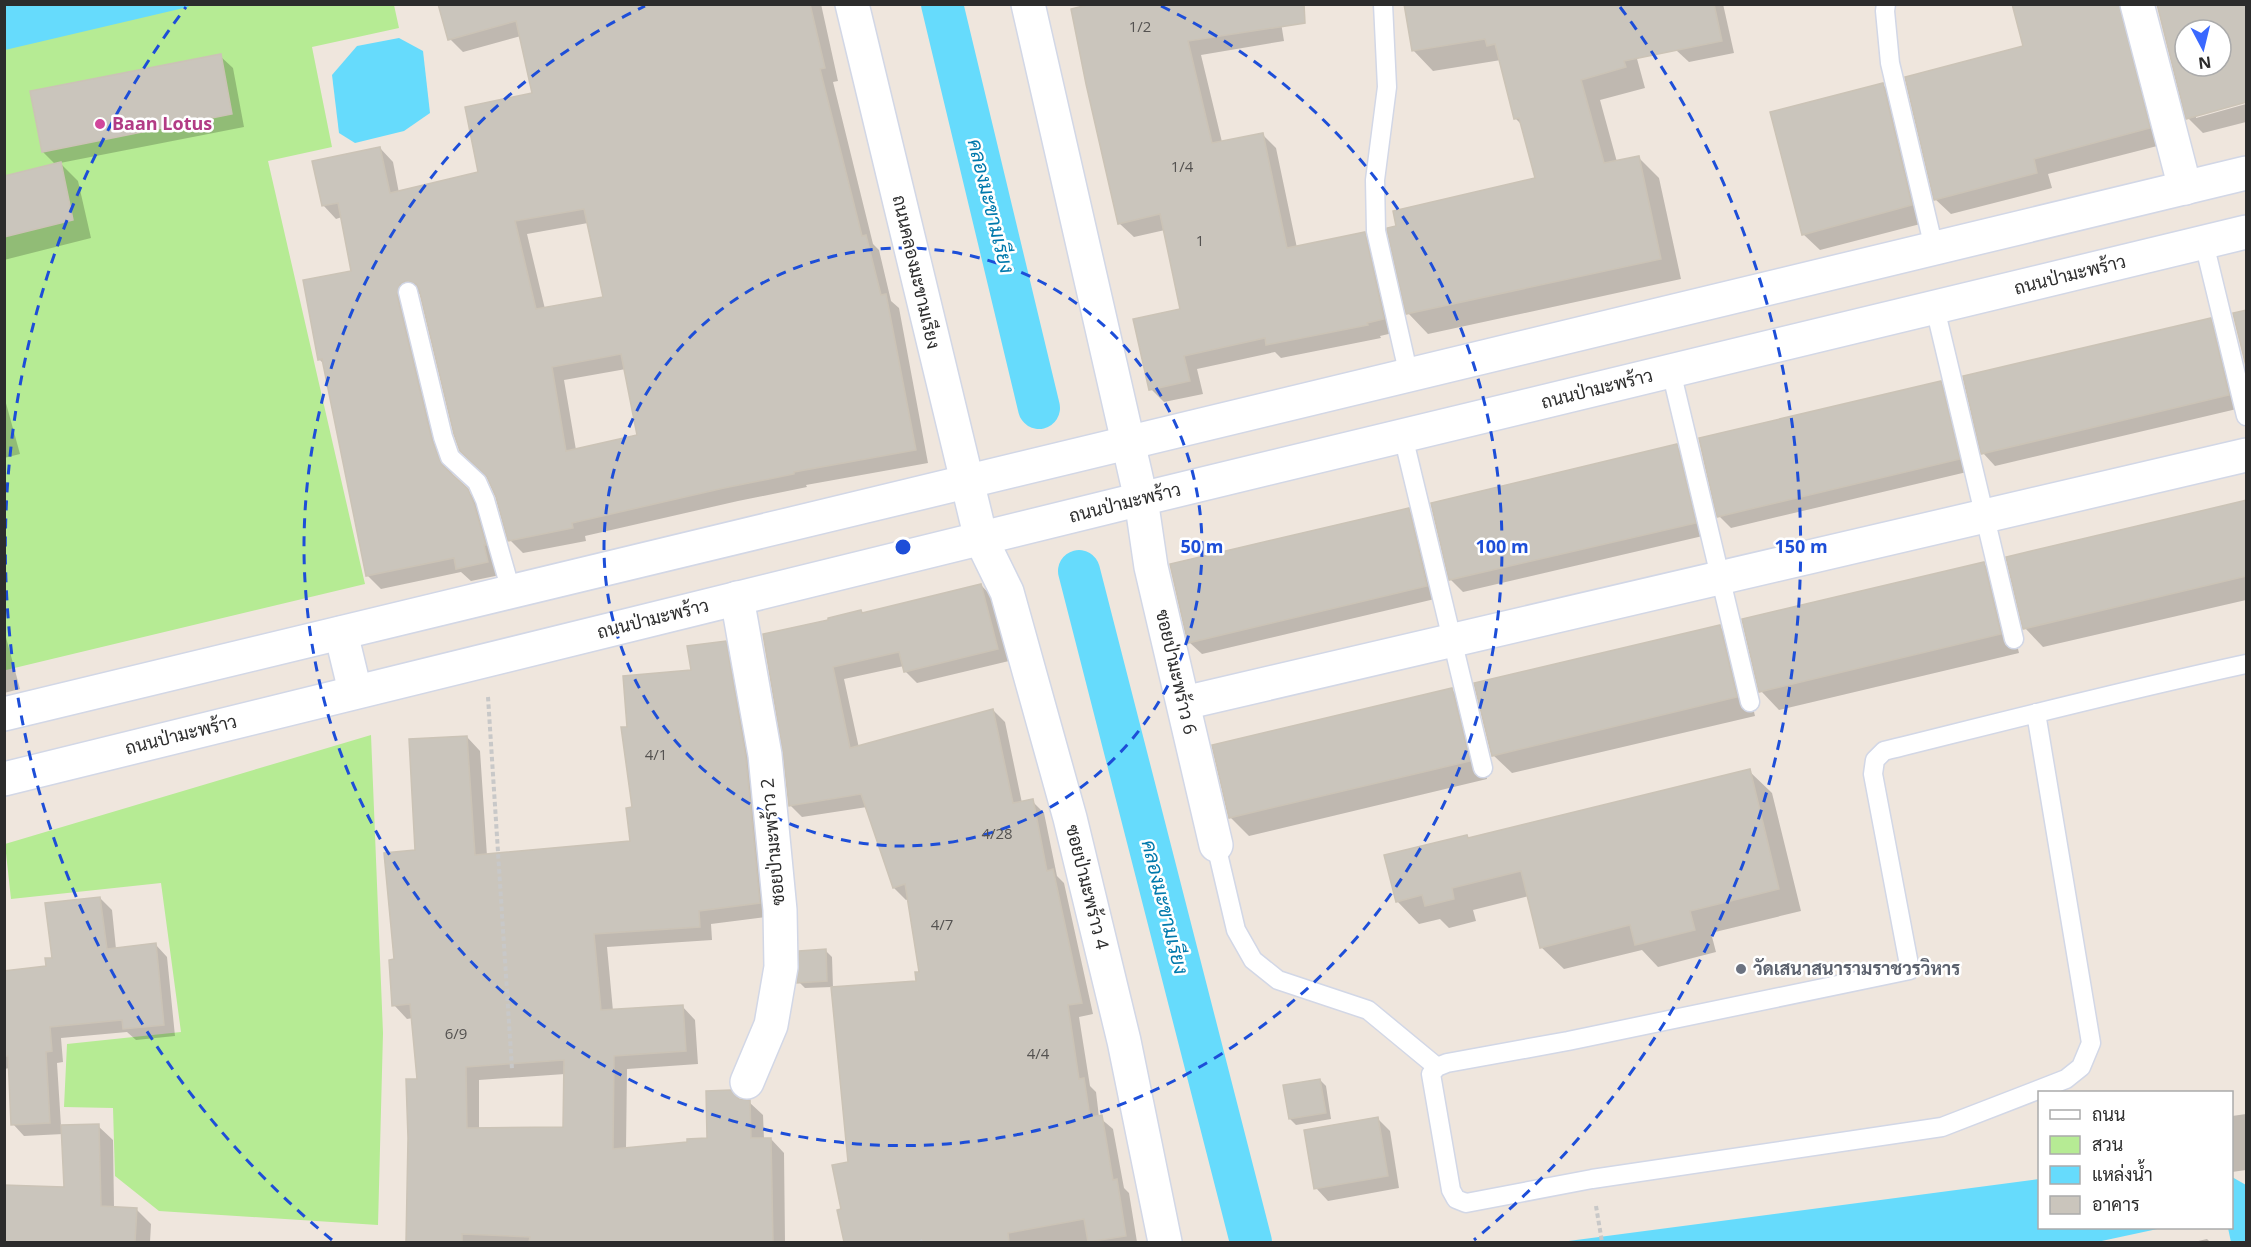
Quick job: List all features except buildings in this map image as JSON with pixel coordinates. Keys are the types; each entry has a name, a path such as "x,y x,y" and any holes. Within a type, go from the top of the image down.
{"street":[{"name":"ถนนคลองมะขามเรียง","path":"852,4 981,539"},
{"path":"1028,4 1141,499"},
{"path":"2137,4 2185,188"},
{"path":"4,714 2247,172"},
{"name":"ถนนป่ามะพร้าว","path":"4,779 1141,499 2247,232"},
{"path":"1184,703 2247,455"},
{"name":"ซอยป่ามะพร้าว 6","path":"1141,499 1151,567 1216,845"},
{"name":"ซอยป่ามะพร้าว 4","path":"981,539 1007,592 1070,818 1124,1041 1165,1242"},
{"name":"ซอยป่ามะพร้าว 2","path":"737,598 765,755 780,910 782,968 771,1025 747,1082"},
{"path":"341,633 355,691"}],"lane":[{"path":"1383,4 1387,87 1375,180 1376,231 1409,376"},
{"path":"1886,4 1890,63 1934,248"},
{"path":"2204,243 2247,416"},
{"path":"408,292 443,437 450,457 477,482 485,501 511,591"},
{"path":"1935,308 2014,639"},
{"path":"1671,371 1750,702"},
{"path":"1403,436 1483,768"},
{"path":"2036,713 2091,1043 2081,1067 2066,1079 1942,1127 1592,1179 1466,1203 1456,1199 1451,1190 1431,1074 1437,1067 1447,1063 1580,1039 1910,970 1873,774 1875,760 1884,751 2036,713 2163,682 2247,664"},
{"path":"1216,845 1236,930 1253,960 1278,980 1368,1010 1437,1067"}],"path":[{"path":"485,660 512,1069"},
{"path":"1601,1235 1602,1242"}],"green space":[{"path":"4,5 394,5 399,28 312,47 332,147 268,161 365,584 6,670 4,663"},
{"path":"371,735 383,1033 378,1225 159,1211 115,1176 113,1108 64,1107 67,1044 181,1032 161,883 11,899 5,844"}],"water":[{"path":"5,4 190,5 5,50"},
{"path":"399,38 423,51 430,113 404,131 355,143 339,133 332,75 357,46"},
{"path":"2233,1178 2246,1185 2246,1242 2231,1242 2228,1229 2233,1229"},
{"path":"2038,1179 2038,1229 2157,1229 2097,1242 1561,1242"}],"waterway":[{"name":"คลองมะขามเรียง","path":"942,4 1039,408"},
{"name":"คลองมะขามเรียง","path":"1079,571 1251,1242"}],"place":[{"name":"Baan Lotus","path":"100,124"},
{"name":"วัดเสนาสนารามราชวรวิหาร","path":"1741,969"}]}
